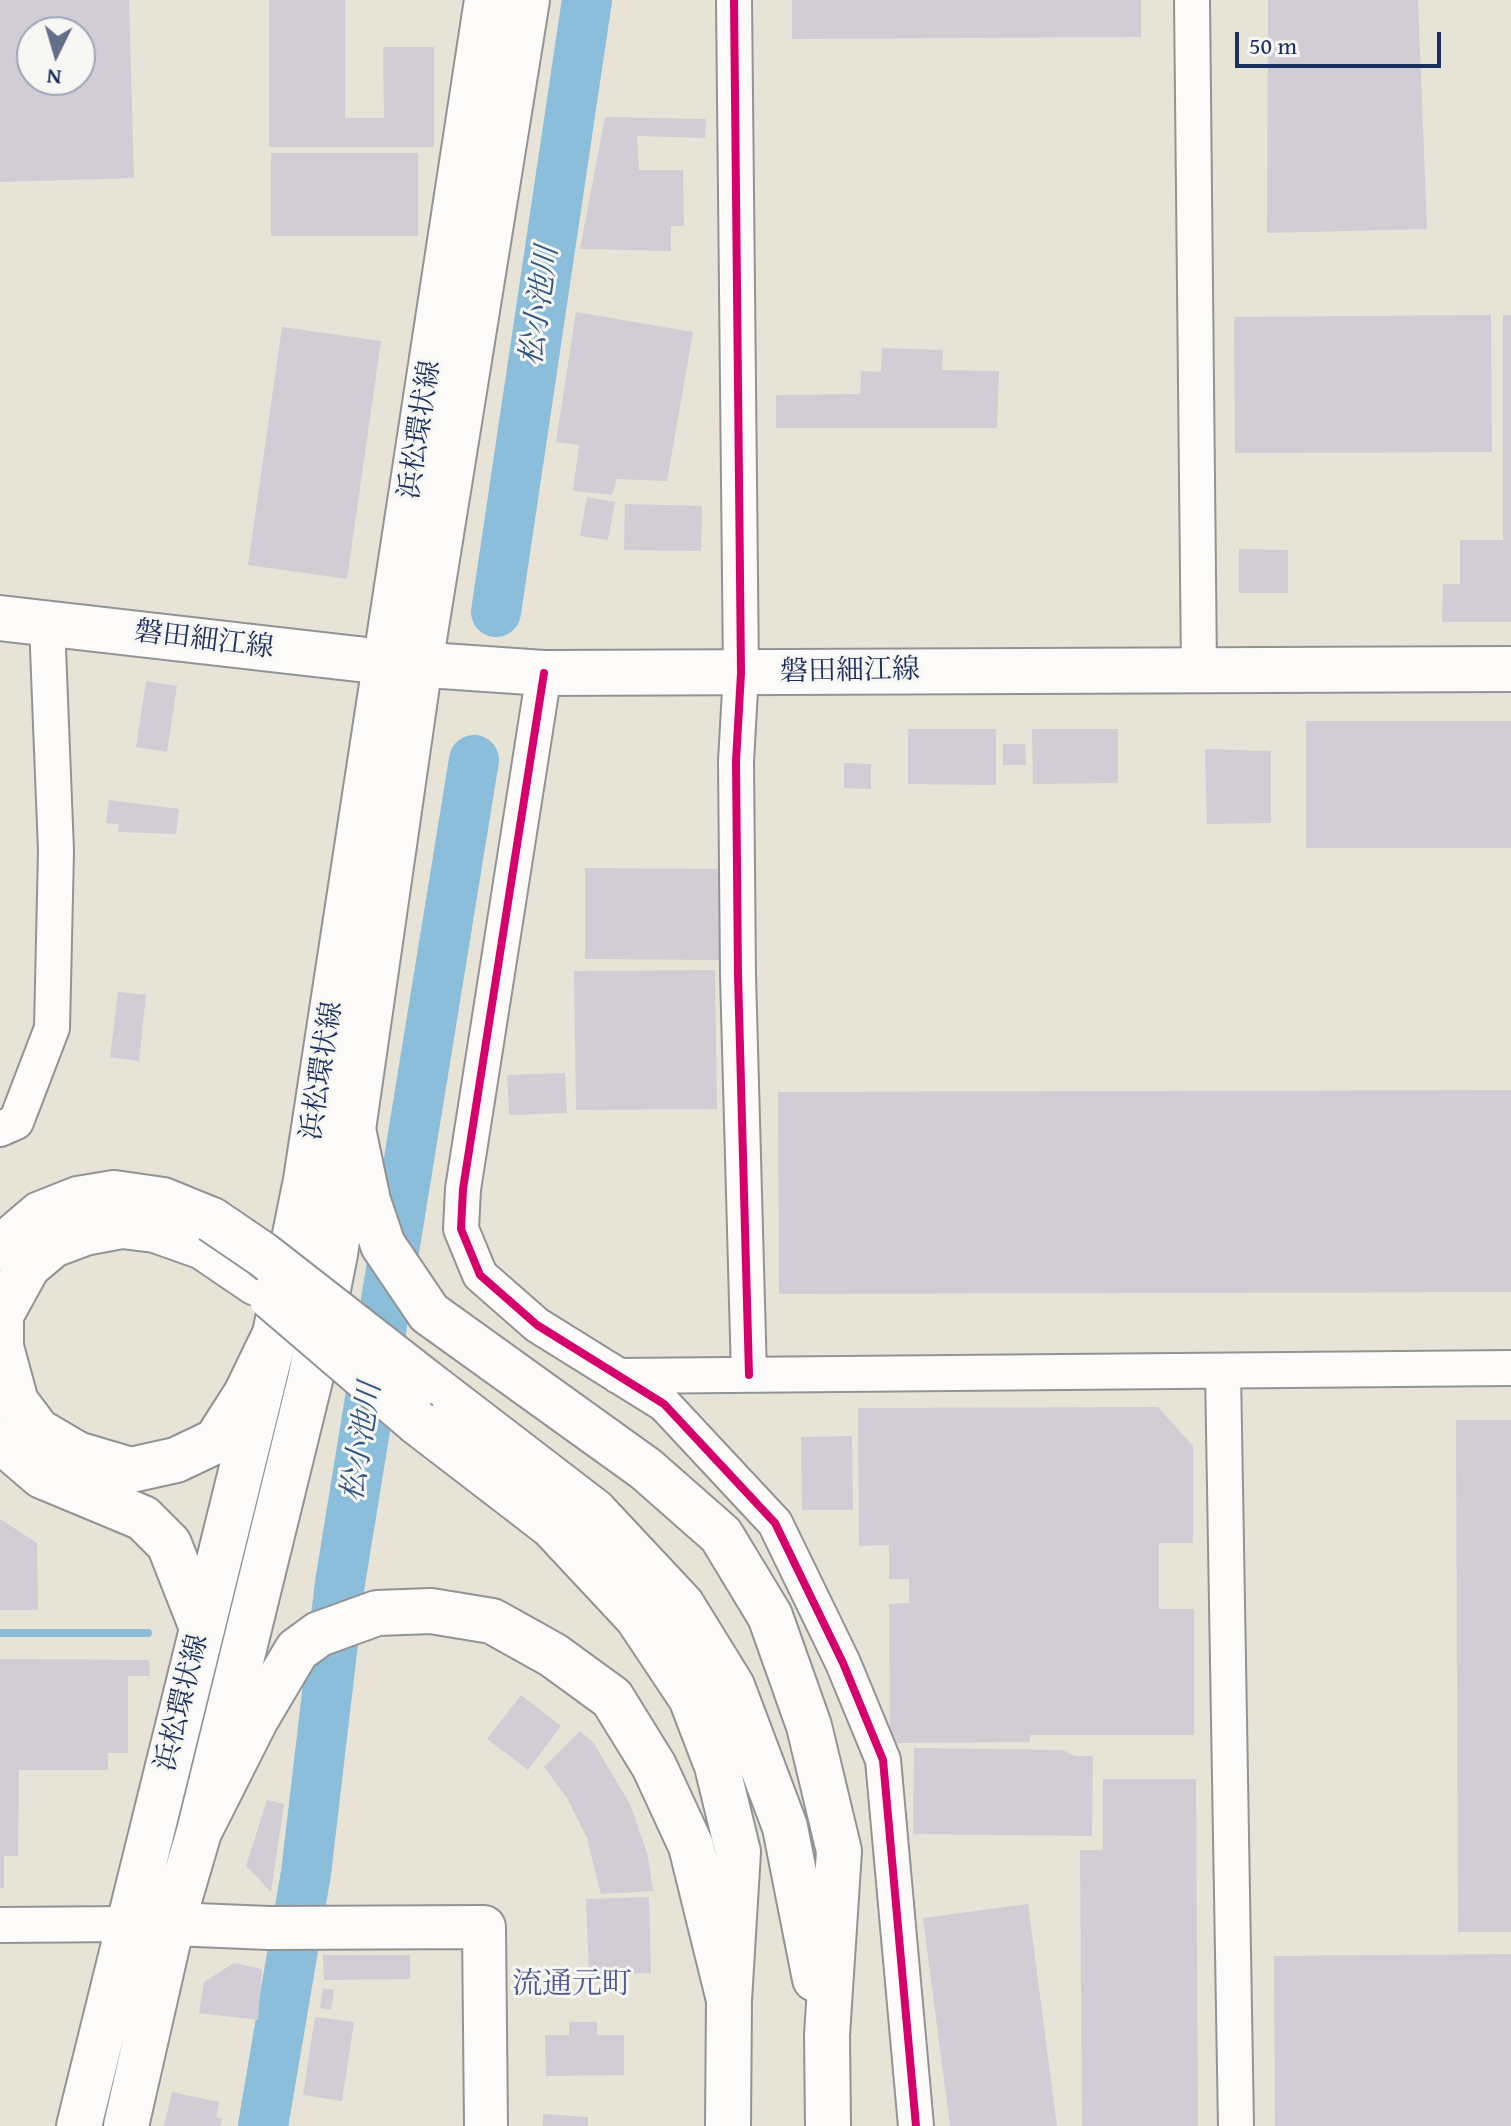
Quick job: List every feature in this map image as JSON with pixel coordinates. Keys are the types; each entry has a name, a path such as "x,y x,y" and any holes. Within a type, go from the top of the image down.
{"main road":[{"name":"浜松環状線","path":"126,2126 172,1924 199,1832 310,1380 354,1134 402,663 487,0"},
{"name":"浜松環状線","path":"79,2126 275,1334 527,0"},
{"name":"磐田細江線","path":"0,618 402,663 544,673 1511,669"},
{"path":"354,1134 368,1201 383,1245 429,1313 646,1469 721,1535 770,1616 809,1726 839,1851 827,2035 828,2126"},
{"path":"0,1248 40,1214 78,1199 114,1193 163,1200 212,1220 262,1254 422,1402 552,1526 637,1617 691,1698 717,1766 738,1852 729,2000 728,2126"},
{"path":"275,1334 246,1394 216,1441 176,1460 131,1470 77,1454 38,1431 16,1402 1,1347 1,1315 28,1266 53,1245 85,1233 122,1226 155,1230 203,1247 422,1402 594,1511 682,1605 732,1686 785,1827 827,2035"},
{"path":"0,1440 42,1476 143,1518 169,1544 202,1628"},
{"path":"199,1832 284,1668 297,1650 319,1634 377,1613 431,1611 492,1621 553,1655 612,1698 654,1766 691,1846 729,2000"}],"street":[{"path":"734,0 741,673 736,761 738,960 749,1375"},
{"path":"1192,0 1199,669"},
{"path":"0,1129 16,1122 52,1028 56,851 47,623"},
{"path":"544,673 463,1189 461,1229 480,1275 537,1325 664,1404 775,1523 843,1663 883,1760 916,2126"},
{"path":"618,1376 1511,1368"},
{"path":"1223,1371 1236,2126"},
{"path":"0,1925 129,1924"},
{"path":"172,1924 269,1928 484,1927 486,2126"}],"building":[{"path":"0,0 129,0 134,178 0,182"},
{"path":"269,0 345,0 345,118 384,118 383,47 434,47 434,147 269,147"},
{"path":"792,0 1141,0 1141,37 792,39"},
{"path":"1268,0 1418,0 1427,229 1267,233"},
{"path":"605,117 706,119 705,138 637,136 639,170 683,170 684,226 671,226 671,251 580,249"},
{"path":"271,153 418,153 418,236 271,236"},
{"path":"576,312 693,332 667,481 617,479 612,495 573,491 579,445 556,442"},
{"path":"1491,315 1492,452 1235,453 1234,317"},
{"path":"1503,315 1511,315 1511,622 1442,622 1443,584 1460,584 1460,540 1503,540"},
{"path":"282,327 381,341 347,579 248,565"},
{"path":"882,348 943,350 942,370 999,371 997,428 776,428 776,395 860,394 861,371 881,372"},
{"path":"587,497 615,502 608,540 580,536"},
{"path":"625,504 702,506 701,551 624,550"},
{"path":"1239,549 1288,550 1288,593 1239,593"},
{"path":"146,681 177,686 167,752 136,747"},
{"path":"1306,721 1511,721 1511,848 1306,848"},
{"path":"908,729 996,729 996,785 908,784"},
{"path":"1032,729 1118,729 1118,783 1033,784"},
{"path":"1003,744 1025,744 1026,765 1003,765"},
{"path":"1205,749 1271,751 1271,823 1207,824"},
{"path":"844,763 871,764 871,789 844,788"},
{"path":"109,800 179,809 176,834 118,832 119,824 106,823"},
{"path":"585,868 719,869 719,960 585,959"},
{"path":"715,970 717,1109 576,1110 574,971"},
{"path":"118,992 146,995 139,1061 110,1057"},
{"path":"565,1073 567,1113 509,1115 507,1075"},
{"path":"1511,1090 1511,1292 779,1294 778,1092"},
{"path":"1158,1407 1193,1446 1193,1543 1159,1543 1159,1609 1194,1609 1194,1735 1030,1735 1030,1742 890,1743 889,1604 909,1603 909,1579 889,1579 889,1545 859,1546 858,1408"},
{"path":"1456,1420 1511,1420 1511,1932 1458,1932"},
{"path":"852,1436 853,1510 802,1510 801,1437"},
{"path":"0,1519 37,1543 38,1610 0,1610"},
{"path":"0,1659 149,1660 150,1676 128,1676 128,1753 108,1753 108,1770 19,1770 18,1856 4,1856 4,1888 0,1888"},
{"path":"521,1695 561,1726 528,1770 487,1739"},
{"path":"580,1731 593,1742 630,1804 648,1856 653,1891 601,1894 587,1838 567,1798 544,1767"},
{"path":"914,1748 1063,1750 1075,1756 1093,1756 1092,1836 913,1834"},
{"path":"1103,1779 1196,1779 1198,2126 1082,2126 1080,1850 1103,1850"},
{"path":"267,1800 284,1804 271,1892 246,1866"},
{"path":"649,1897 651,1973 589,1975 586,1899"},
{"path":"1028,1904 1057,2126 950,2126 923,1918"},
{"path":"1511,1954 1511,2126 1275,2126 1274,1956"},
{"path":"323,1955 410,1955 410,1979 324,1980"},
{"path":"234,1963 262,1969 258,2020 199,2013 204,1982"},
{"path":"323,1988 334,1990 331,2010 320,2008"},
{"path":"315,2017 354,2022 342,2101 303,2095"},
{"path":"569,2022 597,2022 597,2035 624,2035 624,2075 546,2076 545,2035 569,2035"},
{"path":"172,2092 219,2102 216,2117 222,2119 220,2126 164,2126"},
{"path":"543,2114 588,2117 588,2126 543,2126"}],"waterway":[{"name":"松小池川","path":"496,612 587,0"},
{"name":"松小池川","path":"263,2126 306,1873 340,1583 474,760"},
{"path":"0,1633 148,1633"}],"cycle path":[{"path":"734,0 741,673 736,761 738,975 749,1375"},
{"path":"544,673 463,1189 461,1229 480,1275 537,1325 664,1404 775,1523 843,1663 883,1760 916,2126"}],"district":[{"name":"流通元町","path":"572,1985"}]}
